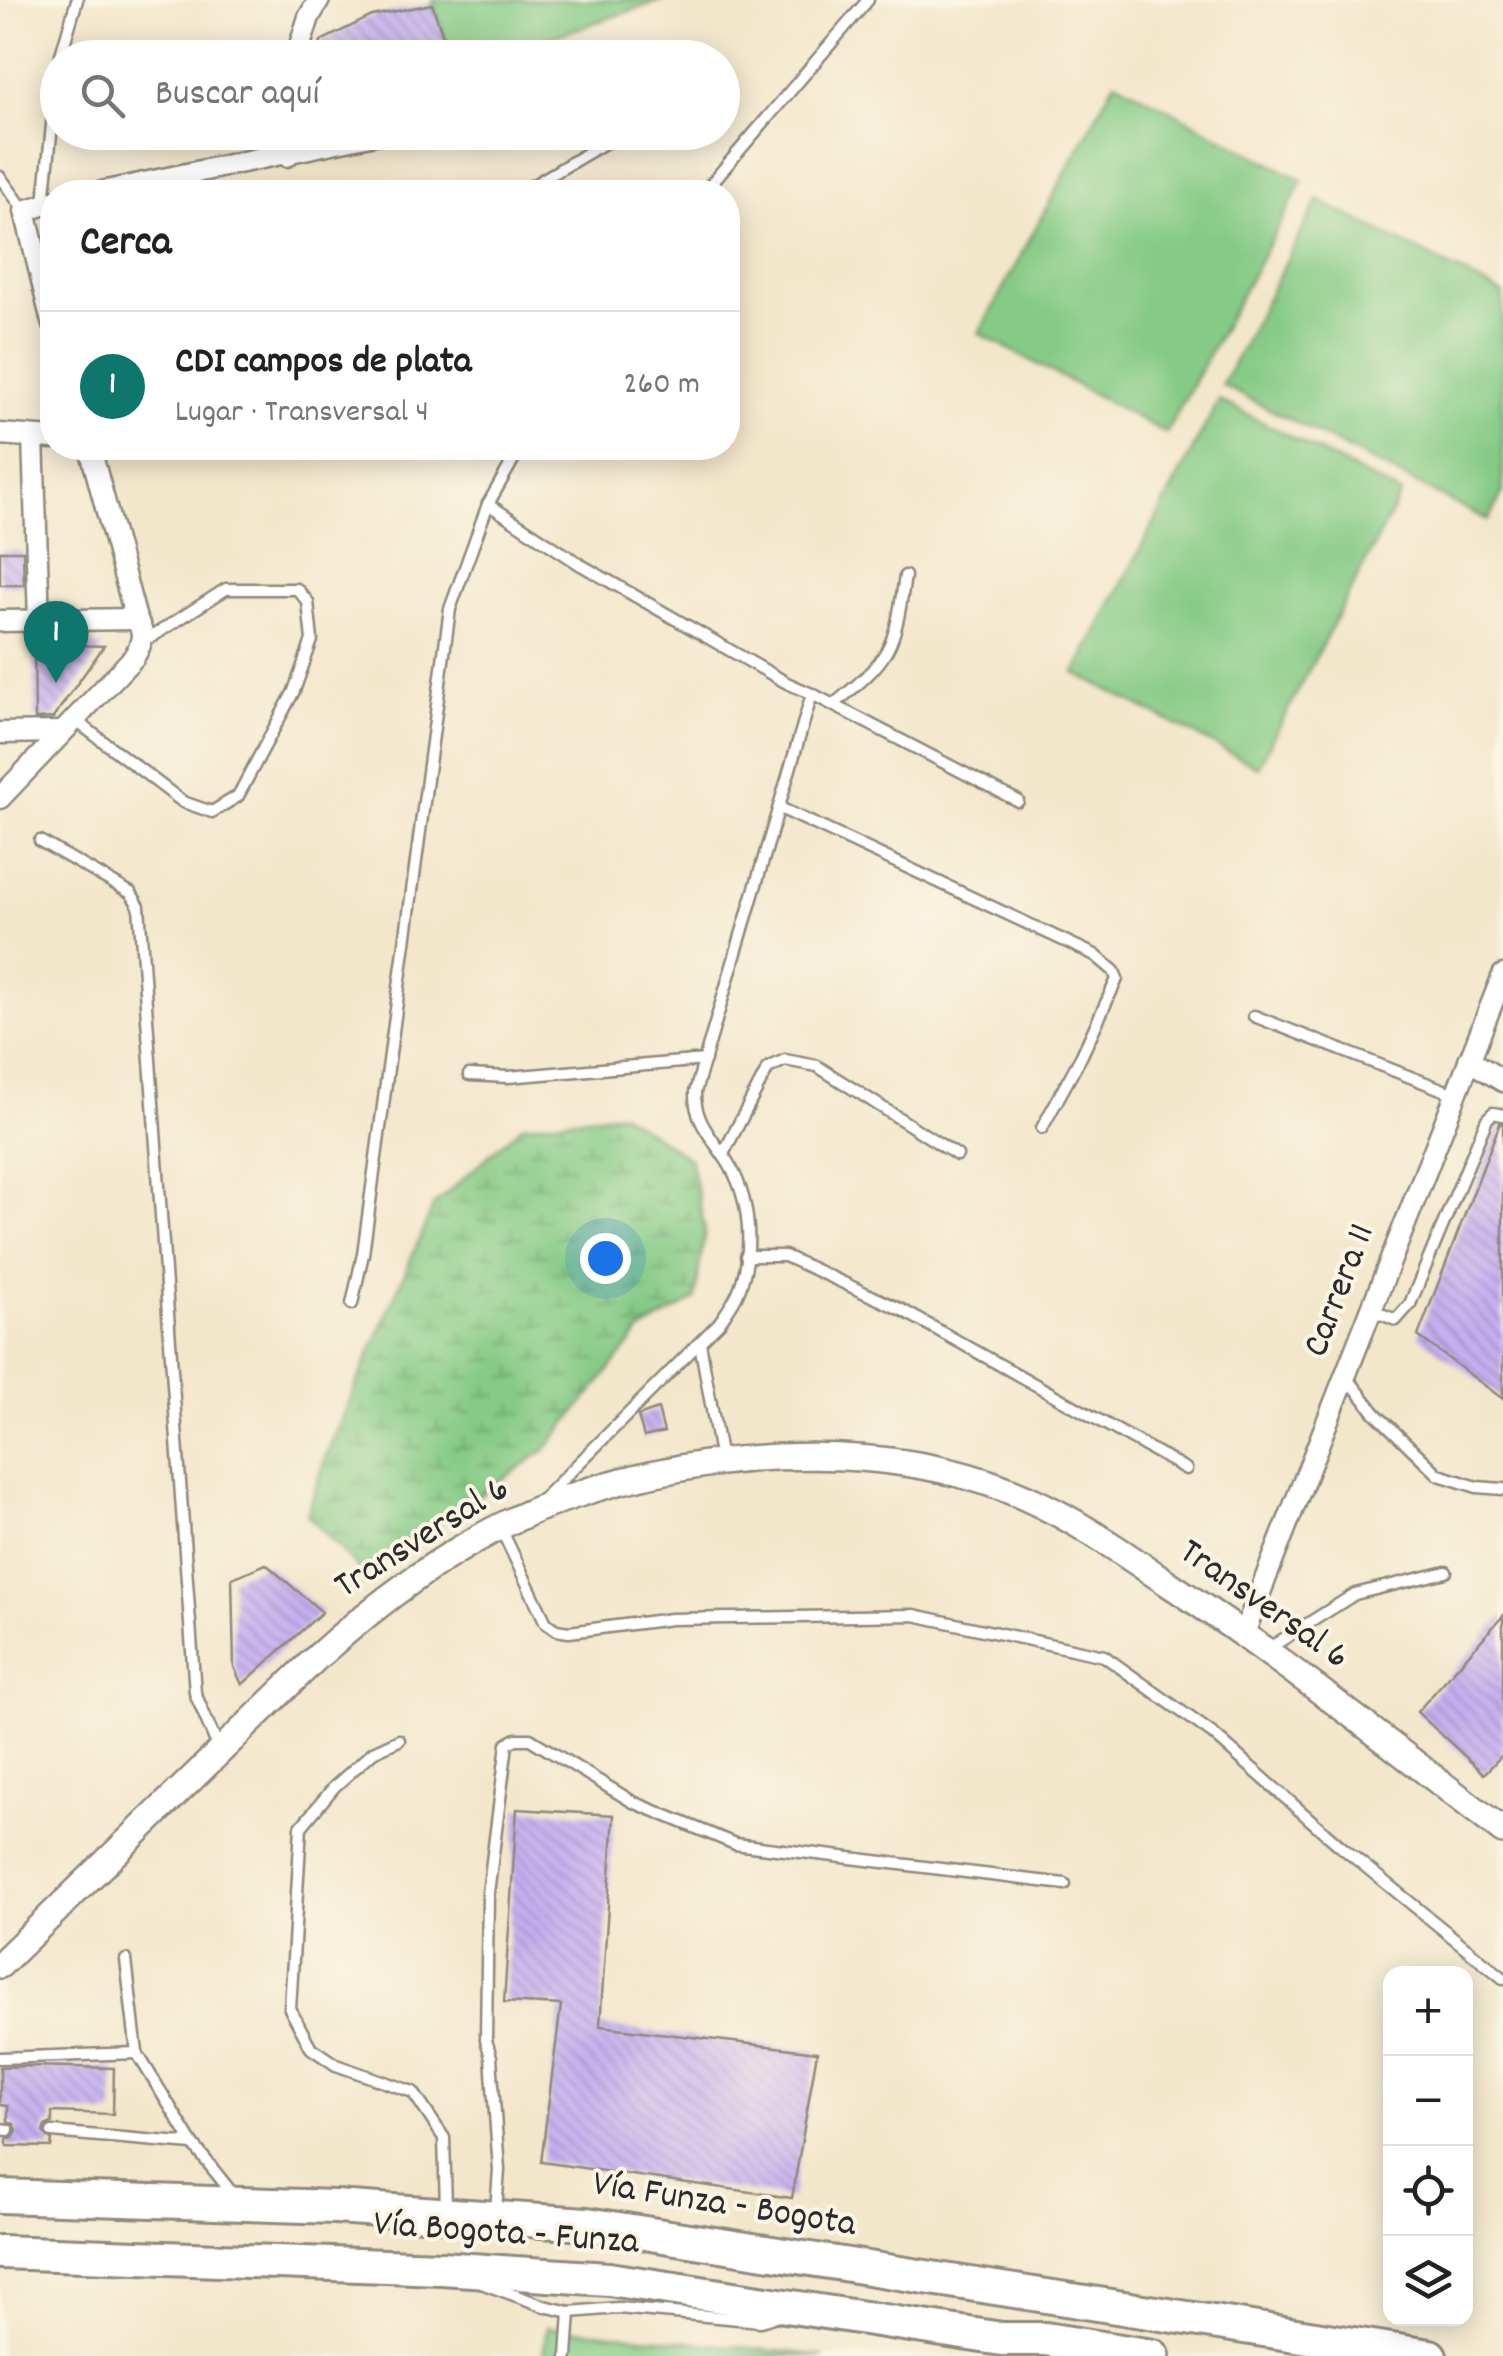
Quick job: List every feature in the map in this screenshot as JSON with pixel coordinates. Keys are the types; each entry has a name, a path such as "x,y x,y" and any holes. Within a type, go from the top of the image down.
{"main road":[{"name":"Vía Funza - Bogota","path":"0,2196 240,2202 588,2224 1430,2356"},
{"path":"441,2268 446,2214"},
{"name":"Vía Bogota - Funza","path":"0,2252 441,2268 609,2279 804,2306 981,2338 1044,2355"},
{"name":"Vía Bogota - Funza","path":"981,2338 1045,2340 1153,2356"}],"street":[{"path":"301,40 308,16 319,0"},
{"path":"287,150 287,156"},
{"path":"164,180 311,150"},
{"path":"0,434 40,438"},
{"path":"39,621 43,460"},
{"path":"0,798 134,657 142,643 142,628 136,619 93,460"},
{"path":"0,622 136,619"},
{"path":"0,733 68,726"},
{"name":"Carrera 11","path":"1244,1633 1503,975"},
{"path":"1469,1060 1503,1081"},
{"name":"Transversal 6","path":"0,1965 356,1623 431,1569 531,1512 601,1487 722,1462 849,1458 940,1470 991,1484 1078,1524 1244,1633 1503,1831"}],"lane":[{"path":"66,40 78,0"},
{"path":"740,150 868,0"},
{"path":"43,180 47,150"},
{"path":"542,180 592,150"},
{"path":"714,180 740,150"},
{"path":"0,177 40,206"},
{"path":"352,1304 366,1234 450,609 488,504 513,460"},
{"path":"488,504 581,565 812,694 1018,801"},
{"path":"833,704 875,671 896,636 905,576"},
{"path":"68,726 183,802 212,812 238,796 294,691 312,640 308,602 297,588 226,588 142,643"},
{"path":"531,1512 719,1323 740,1290 746,1256 747,1210 740,1186 702,1125 695,1108 695,1092 812,694"},
{"path":"780,808 1095,955 1114,971 1117,979 1103,1010 1042,1128"},
{"path":"40,841 131,893 139,906 194,1692 221,1753"},
{"path":"1254,1016 1454,1094"},
{"path":"470,1075 508,1077 705,1060"},
{"path":"723,1154 768,1068 785,1060 817,1066 957,1155"},
{"path":"1370,1310 1396,1320 1410,1304 1486,1118 1492,1113 1503,1115"},
{"path":"746,1256 786,1256 902,1310 1186,1469"},
{"path":"700,1343 722,1462"},
{"path":"1346,1376 1375,1413 1439,1475 1477,1487 1503,1489"},
{"path":"500,1528 546,1623 556,1630 570,1632 671,1619 914,1615 1104,1656 1213,1734 1339,1845 1503,1978"},
{"path":"1266,1650 1355,1594 1446,1572"},
{"path":"495,2218 498,2170 491,2058 486,2040 488,1893 507,1744 516,1739 530,1740 633,1802 734,1844 1066,1884"},
{"path":"400,1740 373,1752 301,1826 290,2009 311,2048 336,2065 413,2092 444,2138 446,2214"},
{"path":"126,1960 136,2053 193,2144 240,2202"},
{"path":"0,2058 136,2053"},
{"path":"52,2132 193,2144"},
{"path":"441,2268 570,2312 618,2308 761,2321 804,2306"},
{"path":"567,2356 570,2312"}],"green space":[{"path":"432,0 663,0 543,40 445,40"},
{"path":"1115,81 1303,181 1166,433 979,333"},
{"path":"1318,200 1503,294 1503,492 1488,520 1222,385"},
{"path":"1219,400 1401,494 1258,767 1075,673"},
{"path":"621,1113 690,1159 705,1231 695,1299 641,1331 545,1450 364,1574 307,1515 326,1456 434,1205 523,1125"},
{"path":"547,2327 824,2356 543,2356"}],"building":[{"path":"432,4 445,40 323,40 372,16"},
{"path":"0,551 23,551 24,585 0,585"},
{"path":"34,644 104,646 53,718 35,719"},
{"path":"1500,1123 1503,1124 1503,1399 1418,1336"},
{"path":"658,1409 664,1432 644,1437 638,1416"},
{"path":"266,1564 322,1612 242,1685 234,1667 232,1578"},
{"path":"1503,1616 1503,1754 1484,1774 1417,1712"},
{"path":"517,1809 614,1815 600,2026 817,2052 792,2198 541,2162 561,2005 504,2002"},
{"path":"0,2067 114,2068 113,2114 52,2112 52,2123 43,2132 52,2141 51,2147 7,2146 7,2139 17,2130 8,2121 8,2106 0,2105"}],"place":[{"name":"CDI campos de plata","path":"56,683"}]}
